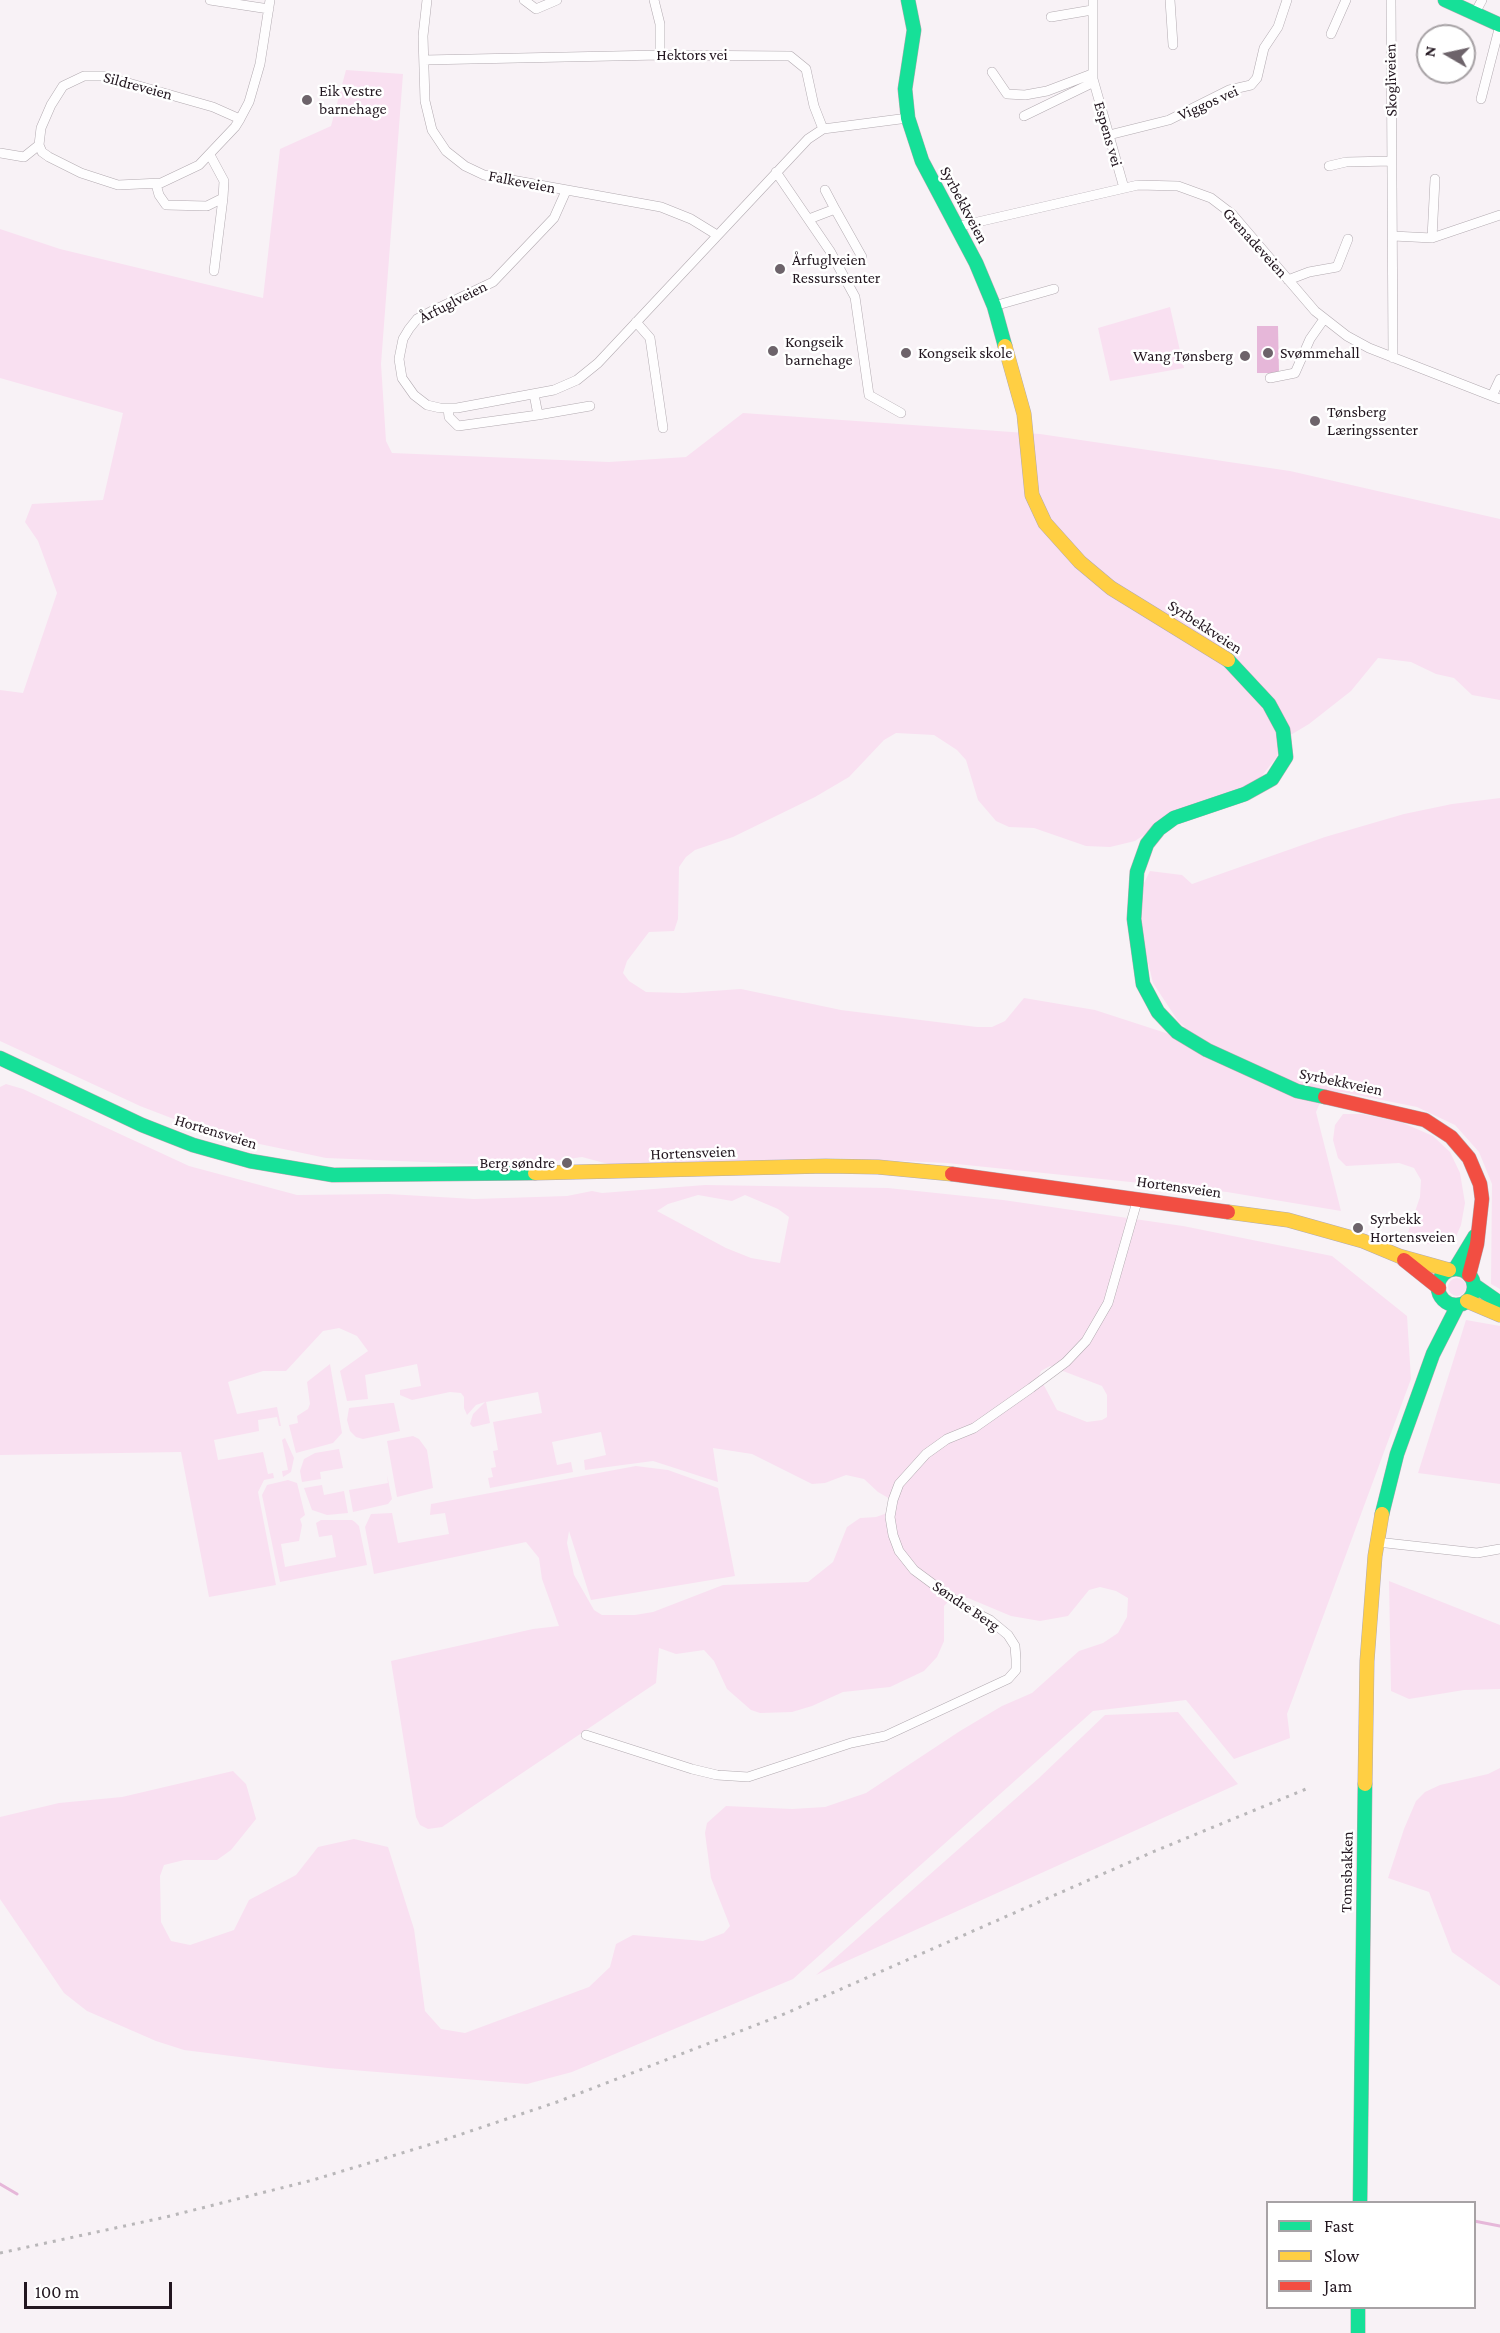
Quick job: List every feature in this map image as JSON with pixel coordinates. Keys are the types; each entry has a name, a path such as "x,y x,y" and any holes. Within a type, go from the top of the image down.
{"main road":[{"name":"Syrbekkveien","path":"908,0 914,30 905,89 908,118 922,161 976,263 994,306 1024,414 1032,495 1045,523 1080,562 1111,588 1234,664 1269,704 1283,730 1286,757 1272,779 1245,794 1174,819 1159,829 1147,844 1136,884 1134,929 1138,966 1150,1000 1158,1012 1188,1041 1273,1082 1297,1091 1407,1114 1439,1128 1461,1147 1476,1171 1482,1199 1472,1280"},
{"path":"1445,0 1500,25"},
{"name":"Hortensveien","path":"0,1058 142,1125 193,1145 250,1161 333,1175 432,1176 878,1167 948,1173 1288,1220 1363,1241 1399,1256 1452,1270"},
{"path":"1479,1228 1452,1270 1441,1277 1438,1288 1457,1302 1500,1315"},
{"name":"Hortensveien","path":"1399,1256 1438,1288"},
{"path":"1452,1270 1472,1280 1500,1303"},
{"path":"1457,1302 1473,1294 1472,1280"},
{"name":"Tomsbakken","path":"1360,2201 1366,1673 1369,1614 1377,1542 1397,1454 1433,1354 1457,1302"},
{"path":"1358,2309 1358,2333"}],"street":[{"path":"0,153 24,157 39,145 42,152 49,157 97,180 118,185 156,184 182,175 210,155 240,119 253,93 269,4 210,0"},
{"name":"Falkeveien","path":"427,0 424,60 427,110 436,139 446,151 465,166 484,175 661,207 691,219 717,235"},
{"path":"524,0 536,9 557,0"},
{"path":"654,0 660,24 660,55"},
{"path":"1170,0 1173,45"},
{"name":"Viggos vei","path":"1109,135 1177,117 1229,90 1251,85 1257,78 1264,48 1278,27 1287,0"},
{"path":"1331,34 1346,0"},
{"name":"Skogliveien","path":"1391,0 1393,358"},
{"path":"1475,13 1482,0"},
{"name":"Espens vei","path":"1051,17 1092,5 1093,76 1124,188"},
{"path":"1481,99 1500,25"},
{"name":"Hektors vei","path":"424,60 660,55 790,56 806,69 814,106 823,129"},
{"path":"992,72 1008,94 1025,95 1047,91 1093,76"},
{"name":"Sildreveien","path":"39,145 41,128 51,105 63,86 84,76 104,76 213,107 240,119"},
{"name":"Espens vei","path":"1024,116 1090,84 1093,76"},
{"path":"823,129 908,118"},
{"name":"Årfuglveien","path":"566,191 554,218 504,272 472,294 417,319 403,339 399,359 405,386 427,405 448,408 534,394 554,390 577,380 598,363 808,139 823,129"},
{"path":"210,155 224,181 224,198 214,272"},
{"path":"1329,166 1346,162 1392,160"},
{"path":"776,172 809,219 855,297 868,395 901,413"},
{"path":"1432,238 1435,179"},
{"path":"156,184 159,195 166,205 207,206 224,198"},
{"name":"Grenadeveien","path":"956,227 1124,188 1167,184 1211,198 1232,214 1324,319 1361,344 1496,397"},
{"path":"825,190 862,257"},
{"path":"809,219 835,209"},
{"path":"1393,236 1432,238 1500,215"},
{"path":"1288,280 1309,272 1338,267 1348,239"},
{"path":"994,306 1054,290"},
{"path":"1269,378 1295,373 1310,339 1324,319"},
{"path":"636,322 650,338 663,428"},
{"path":"1496,397 1500,379"},
{"path":"534,394 538,415"},
{"name":"Årfuglveien","path":"448,408 449,417 458,426 590,406"},
{"name":"Søndre Berg","path":"586,1735 700,1771 717,1775 748,1777 851,1743 885,1736 1008,1679 1016,1670 1017,1659 1011,1641 990,1620 964,1607 914,1570 899,1551 893,1535 890,1517 893,1500 899,1484 926,1454 947,1439 974,1428 1031,1388 1066,1362 1086,1341 1108,1303 1137,1198"},
{"path":"1377,1542 1477,1553 1500,1549"}],"shaded area":[{"path":"346,70 403,74 381,364 386,441 392,453 609,462 686,457 743,413 1040,434 1290,471 1500,519 1500,700 1472,695 1454,678 1436,674 1411,662 1378,658 1351,691 1309,724 1279,742 1280,750 1276,758 1257,782 1184,808 1135,841 1110,847 1086,846 1034,828 1009,827 996,821 978,800 966,760 957,750 934,735 896,733 884,740 849,777 815,797 733,837 695,850 686,857 679,867 678,919 674,931 649,932 627,961 623,973 629,981 646,992 683,993 741,989 841,1010 977,1027 992,1027 1005,1021 1024,998 1095,1010 1172,1035 1185,1027 1178,1021 1153,983 1143,942 1140,907 1143,885 1150,871 1182,875 1192,884 1325,837 1404,814 1452,804 1500,798 1500,1289 1491,1284 1492,1184 1479,1152 1455,1125 1417,1107 1342,1092 1323,1096 1316,1112 1341,1211 1227,1192 947,1163 832,1158 612,1165 582,1157 521,1166 326,1158 250,1142 192,1126 140,1106 0,1041 0,690 23,693 57,593 38,541 25,522 32,504 103,500 123,413 0,378 0,229 60,249 263,298 280,149 331,126"},
{"path":"1170,307 1184,368 1110,381 1098,328"},
{"name":"Svømmehall","path":"1257,326 1278,326 1279,373 1257,373"},
{"path":"6,1084 23,1089 189,1166 297,1195 388,1194 474,1199 567,1196 592,1191 602,1193 705,1185 888,1188 1003,1200 1183,1226 1332,1256 1407,1316 1411,1379 1287,1714 1290,1738 1234,1759 1186,1700 1093,1711 793,1979 572,2072 527,2084 327,2068 184,2050 156,2041 87,2011 64,1993 0,1899 0,1817 59,1803 122,1797 233,1771 246,1784 256,1819 231,1850 217,1860 184,1860 164,1865 160,1876 161,1922 171,1941 190,1945 234,1930 249,1900 296,1875 318,1847 354,1839 388,1847 414,1929 425,2011 441,2029 465,2033 589,1987 610,1967 616,1944 633,1935 703,1941 724,1933 730,1926 711,1878 705,1833 707,1823 726,1806 792,1809 825,1807 866,1793 960,1731 1002,1706 1032,1693 1079,1651 1103,1643 1118,1633 1127,1617 1128,1598 1116,1591 1100,1587 1089,1590 1068,1616 1040,1621 1011,1616 968,1598 952,1598 944,1606 944,1641 937,1657 924,1671 890,1687 843,1692 792,1712 760,1713 751,1710 727,1689 714,1661 704,1650 676,1654 659,1648 656,1683 442,1827 428,1829 420,1825 416,1817 391,1661 533,1629 559,1626 542,1579 539,1558 526,1542 374,1574 365,1527 371,1514 392,1513 398,1543 449,1534 445,1513 430,1515 431,1504 636,1466 668,1470 718,1488 735,1576 591,1600 569,1531 567,1543 574,1575 594,1610 602,1615 635,1615 653,1612 723,1585 808,1582 833,1562 847,1527 860,1518 876,1517 893,1511 897,1503 878,1492 864,1479 846,1475 825,1483 812,1484 752,1454 713,1448 718,1482 653,1461 585,1470 584,1460 606,1455 601,1432 552,1442 557,1465 571,1462 573,1472 490,1488 488,1478 493,1477 491,1468 496,1467 493,1451 498,1450 493,1422 542,1413 538,1392 486,1402 490,1423 473,1427 470,1424 473,1414 485,1402 476,1405 467,1415 464,1408 464,1397 461,1393 450,1392 412,1400 400,1395 400,1390 421,1386 417,1364 365,1375 368,1399 347,1401 340,1371 368,1351 357,1336 339,1328 323,1331 286,1371 263,1371 228,1382 237,1414 277,1407 281,1426 279,1426 277,1417 258,1420 259,1431 214,1440 218,1460 263,1452 268,1474 273,1473 274,1478 264,1480 258,1492 276,1585 209,1597 181,1452 0,1455 0,1087","holes":["698,1195 732,1201 745,1195 778,1209 789,1217 780,1263 751,1258 726,1248 657,1211 668,1204","1050,1366 1102,1386 1107,1395 1107,1417 1087,1422 1057,1410 1039,1376 1041,1371"]},
{"path":"1343,1114 1362,1114 1401,1122 1433,1136 1450,1152 1460,1173 1465,1203 1461,1225 1455,1239 1444,1245 1426,1244 1407,1235 1420,1197 1421,1180 1414,1168 1399,1163 1346,1166 1338,1158 1333,1140 1335,1125"},
{"path":"1457,1278 1463,1281 1466,1287 1463,1293 1457,1296 1451,1293 1448,1287 1451,1281"},
{"path":"1466,1320 1500,1326 1500,1484 1418,1473"},
{"path":"330,1364 342,1433 333,1443 296,1453 289,1425 298,1423 297,1416 308,1409 310,1404 307,1382"},
{"path":"394,1403 400,1431 363,1439 356,1437 350,1431 347,1420 349,1408"},
{"path":"413,1436 419,1439 427,1450 433,1488 397,1497 387,1441"},
{"path":"285,1438 294,1458 291,1472 283,1477 282,1471 288,1470 282,1440"},
{"path":"339,1449 343,1468 320,1472 321,1479 302,1482 300,1471 304,1459 315,1453"},
{"path":"387,1475 392,1499 388,1504 353,1512 349,1490 388,1483"},
{"path":"288,1480 297,1483 305,1515 300,1519 302,1525 299,1541 281,1544 285,1567 336,1557 332,1535 319,1537 316,1523 321,1520 352,1520 355,1522 359,1526 367,1565 280,1582 262,1495 267,1485"},
{"path":"322,1485 324,1495 344,1491 348,1513 327,1515 312,1510 304,1488"},
{"path":"1389,1581 1500,1625 1500,1689 1464,1690 1409,1699 1391,1691"},
{"path":"1178,1712 1238,1784 816,1975 1039,1778 1105,1715"},
{"path":"1500,1768 1500,1986 1452,1952 1429,1892 1388,1878 1416,1801 1425,1792 1440,1785 1488,1774"}],"waterway":[{"path":"0,2184 17,2194"},
{"path":"1476,2221 1500,2226"}],"railway":[{"path":"0,2253 166,2217 313,2180 435,2143 557,2102 782,2015 1155,1851 1311,1787"}],"traffic: fast":[{"path":"908,0 914,30 905,89 908,118 922,161 976,263 994,306 1005,346"},
{"path":"1445,0 1500,25"},
{"path":"1228,660 1269,704 1283,730 1286,757 1272,779 1245,794 1174,818 1159,829 1147,844 1137,872 1134,919 1143,984 1158,1012 1177,1032 1207,1050 1297,1091 1325,1097"},
{"path":"0,1058 142,1125 193,1145 250,1161 333,1175 535,1173"},
{"path":"1455,1269 1475,1236"},
{"path":"1456,1269 1469,1274 1474,1287 1469,1300 1456,1305 1443,1300 1438,1287 1443,1274 1456,1269"},
{"path":"1474,1285 1500,1303"},
{"path":"1382,1514 1397,1454 1433,1354 1458,1305"},
{"path":"1360,2201 1365,1784"},
{"path":"1358,2309 1358,2333"}],"traffic: slow":[{"path":"1005,346 1024,414 1032,495 1045,523 1080,562 1111,588 1228,660"},
{"path":"535,1173 826,1166 878,1167 952,1174"},
{"path":"1228,1212 1288,1220 1363,1241 1399,1256 1449,1270"},
{"path":"1467,1301 1500,1315"},
{"path":"1365,1784 1367,1661 1375,1556 1382,1514"}],"traffic: jam":[{"path":"1325,1097 1425,1120 1451,1137 1469,1158 1480,1184 1482,1199 1477,1244 1469,1275"},
{"path":"952,1174 1228,1212"},
{"path":"1404,1260 1439,1288"}],"place":[{"name":"Eik Vestre barnehage","path":"307,100"},
{"name":"Årfuglveien Ressurssenter","path":"780,269"},
{"name":"Kongseik barnehage","path":"773,351"},
{"name":"Kongseik skole","path":"906,353"},
{"name":"Svømmehall","path":"1268,353"},
{"name":"Wang Tønsberg","path":"1245,356"},
{"name":"Tønsberg Læringssenter","path":"1315,421"},
{"name":"Berg søndre","path":"567,1163"},
{"name":"Syrbekk Hortensveien","path":"1358,1228"}]}
